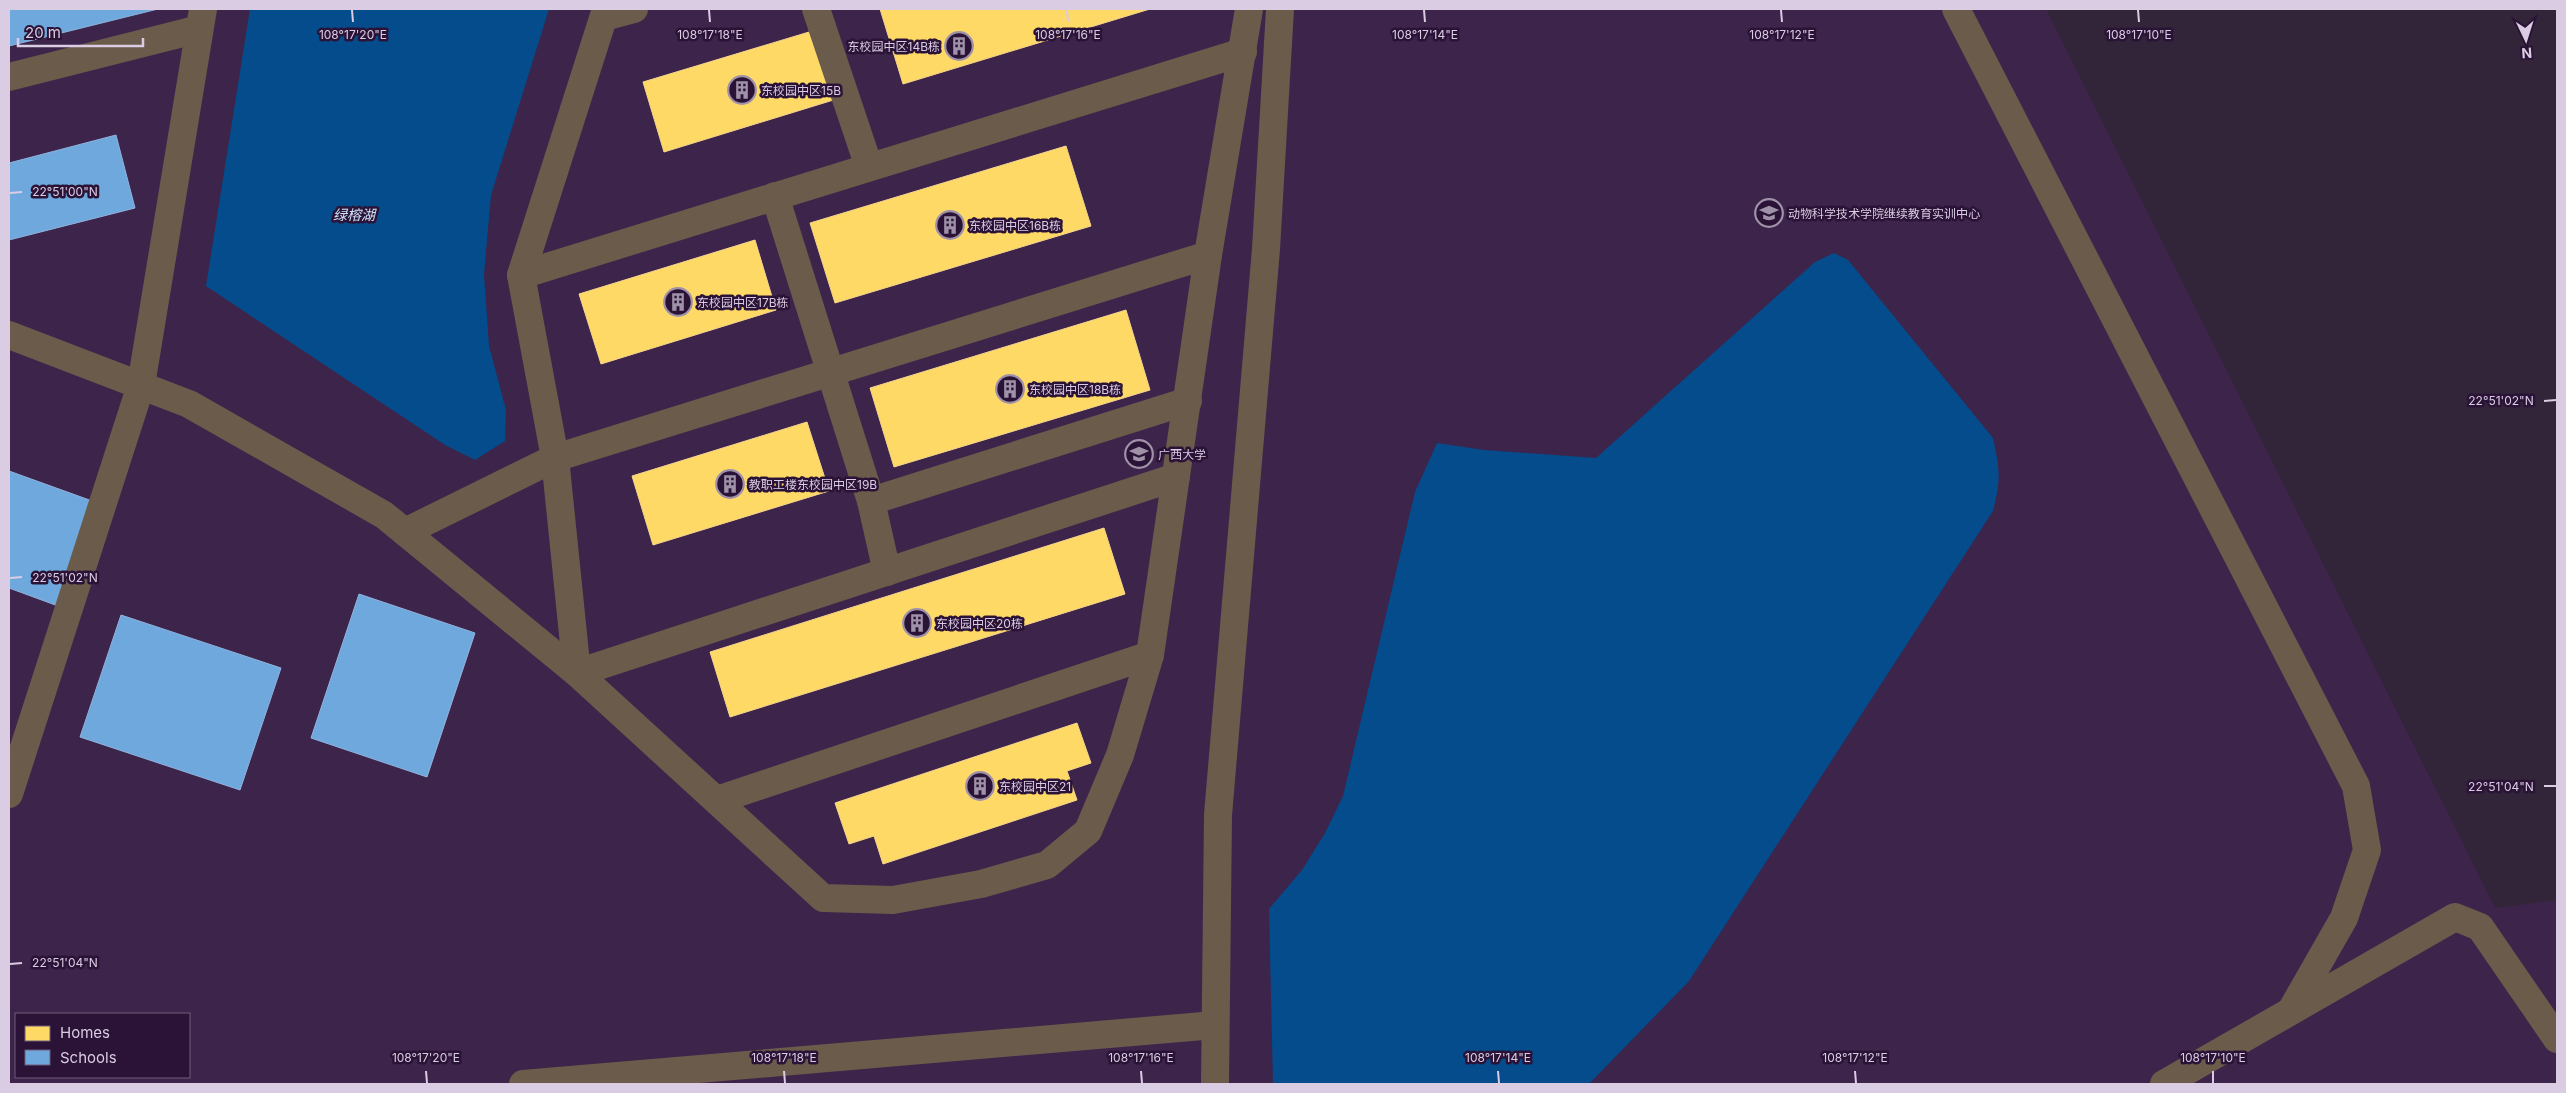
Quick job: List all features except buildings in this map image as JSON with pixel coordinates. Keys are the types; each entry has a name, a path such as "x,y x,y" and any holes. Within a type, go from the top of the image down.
{"street":[{"path":"577,673 555,458 521,275 605,13 634,9"},
{"path":"816,9 869,167"},
{"path":"9,335 189,404 384,516 577,673 823,898 893,900 981,884 1047,865 1088,830 1120,755 1150,655 1208,255 1249,9"},
{"path":"1215,1084 1218,814 1266,249 1280,9"},
{"path":"1956,9 2356,786 2367,850 2344,918 2292,1009"},
{"path":"9,77 201,19 140,386 9,794"},
{"path":"521,275 1243,52"},
{"path":"775,196 832,372 871,501 887,572"},
{"path":"405,532 555,458 1208,255"},
{"path":"871,501 1188,401"},
{"path":"577,673 1176,477"},
{"path":"717,800 1150,655"},
{"path":"2164,1084 2455,917 2480,928 2557,1039"},
{"path":"523,1084 1215,1025"}],"shaded area":[{"name":"广西大学","path":"9,9 2046,9 2495,908 2557,900 2557,1084 9,1084"}],"water":[{"name":"绿榕湖","path":"250,9 549,9 491,195 484,274 489,346 506,410 505,441 475,460 445,445 206,286"},
{"path":"1834,253 1848,260 1993,438 1999,475 1996,501 1993,511 1689,981 1589,1084 1273,1084 1269,909 1302,870 1325,833 1343,796 1415,492 1437,443 1484,450 1596,458 1815,262"}],"place":[{"name":"东校园中区14B栋","path":"959,46"},
{"name":"东校园中区15B","path":"742,90"},
{"name":"动物科学技术学院继续教育实训中心","path":"1769,213"},
{"name":"东校园中区16B栋","path":"950,225"},
{"name":"东校园中区17B栋","path":"678,302"},
{"name":"东校园中区18B栋","path":"1010,389"},
{"name":"广西大学","path":"1139,454"},
{"name":"教职工楼东校园中区19B","path":"730,484"},
{"name":"东校园中区20栋","path":"917,623"},
{"name":"东校园中区21","path":"980,786"}]}
